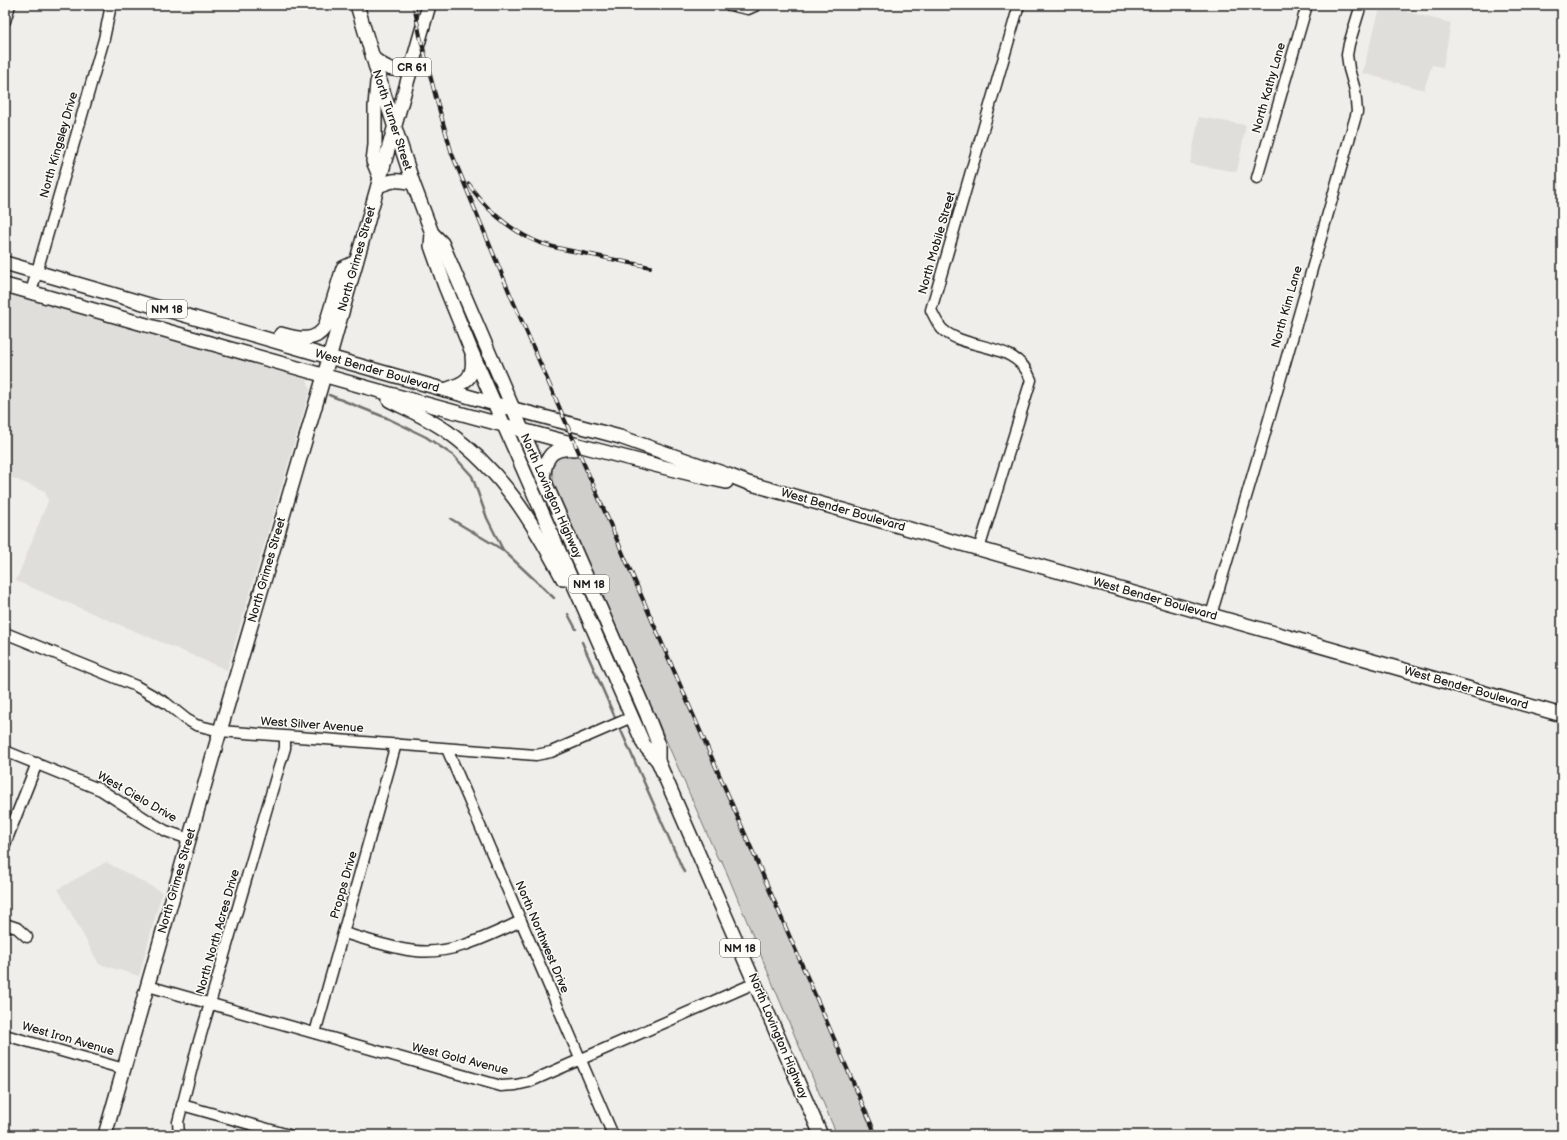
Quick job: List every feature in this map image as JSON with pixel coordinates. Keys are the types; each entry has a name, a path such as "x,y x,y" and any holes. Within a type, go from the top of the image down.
{"main road":[{"name":"North Turner Street","path":"357,5 394,129 432,233 442,243 513,409"},
{"name":"North Grimes Street","path":"105,1135 220,731 324,376 429,5"},
{"path":"373,58 385,68 394,70 402,70 412,64"},
{"path":"378,74 375,107 375,145 372,161 379,182 400,180 413,183"},
{"name":"North Turner Street","path":"432,233 431,246 445,286 504,425"},
{"path":"246,332 266,331 299,339 315,337 321,333 325,327 343,268 356,262"},
{"name":"West Bender Boulevard","path":"5,263 445,390 627,439 748,483 1562,715"},
{"name":"West Bender Boulevard","path":"5,285 324,376 522,430 725,482 748,483"},
{"path":"169,332 175,312"},
{"path":"445,390 463,383 471,374 473,365 471,350"},
{"path":"360,386 429,420 447,431 480,458 514,496 538,533 568,588 581,600"},
{"name":"North Lovington Highway","path":"513,409 658,743 658,761"},
{"name":"North Lovington Highway","path":"504,425 644,745 658,761 821,1135"},
{"path":"543,478 545,463 558,449 598,450"}],"street":[{"path":"5,21 10,5"},
{"name":"North Kingsley Drive","path":"31,292 104,38 111,5"},
{"path":"729,5 748,9 757,5"},
{"name":"North Mobile Street","path":"979,549 1031,380 1027,369 1018,360 1003,352 955,336 943,330 931,310 1019,5"},
{"name":"North Kathy Lane","path":"1257,178 1307,5"},
{"name":"North Kim Lane","path":"1211,615 1357,112 1355,90 1349,70 1348,55 1349,44 1361,5"},
{"name":"West Silver Avenue","path":"5,633 136,686 166,703 196,725 220,731 536,755 552,752 632,717"},
{"name":"North North Acres Drive","path":"179,1135 178,1122 182,1105 276,778 286,736"},
{"name":"Propps Drive","path":"315,1033 396,744"},
{"name":"North Northwest Drive","path":"447,749 613,1135"},
{"name":"West Cielo Drive","path":"5,751 101,790 149,821 166,830 189,839"},
{"path":"5,844 37,763"},
{"path":"344,933 415,951 439,951 460,946 521,921"},
{"path":"5,924 17,928 28,937"},
{"name":"West Gold Avenue","path":"148,986 501,1086 529,1082 755,983"},
{"name":"West Iron Avenue","path":"5,1035 124,1069"},
{"path":"182,1105 289,1135"}],"shaded area":[{"path":"1381,5 1451,23 1443,67 1432,65 1424,90 1362,73"},
{"path":"1199,117 1246,125 1237,172 1190,164"},
{"path":"5,293 307,379 310,390 227,670 16,581 48,501 45,491 5,475"},
{"path":"578,453 875,1135 837,1135 722,861 718,859 554,484 552,472 555,458 558,454"},
{"path":"106,862 162,892 139,976 99,964 58,889"}],"waterway":[{"path":"329,395 387,418 426,437 454,456 472,476 487,518 503,550"},
{"path":"451,519 503,550 554,598"},
{"path":"568,614 576,629"},
{"path":"582,642 617,722"},
{"path":"619,726 684,872"}],"railway":[{"path":"414,5 420,36 452,154 510,294 876,1135"},
{"path":"469,184 481,201 489,209 505,223 533,240 545,245 650,267"}]}
